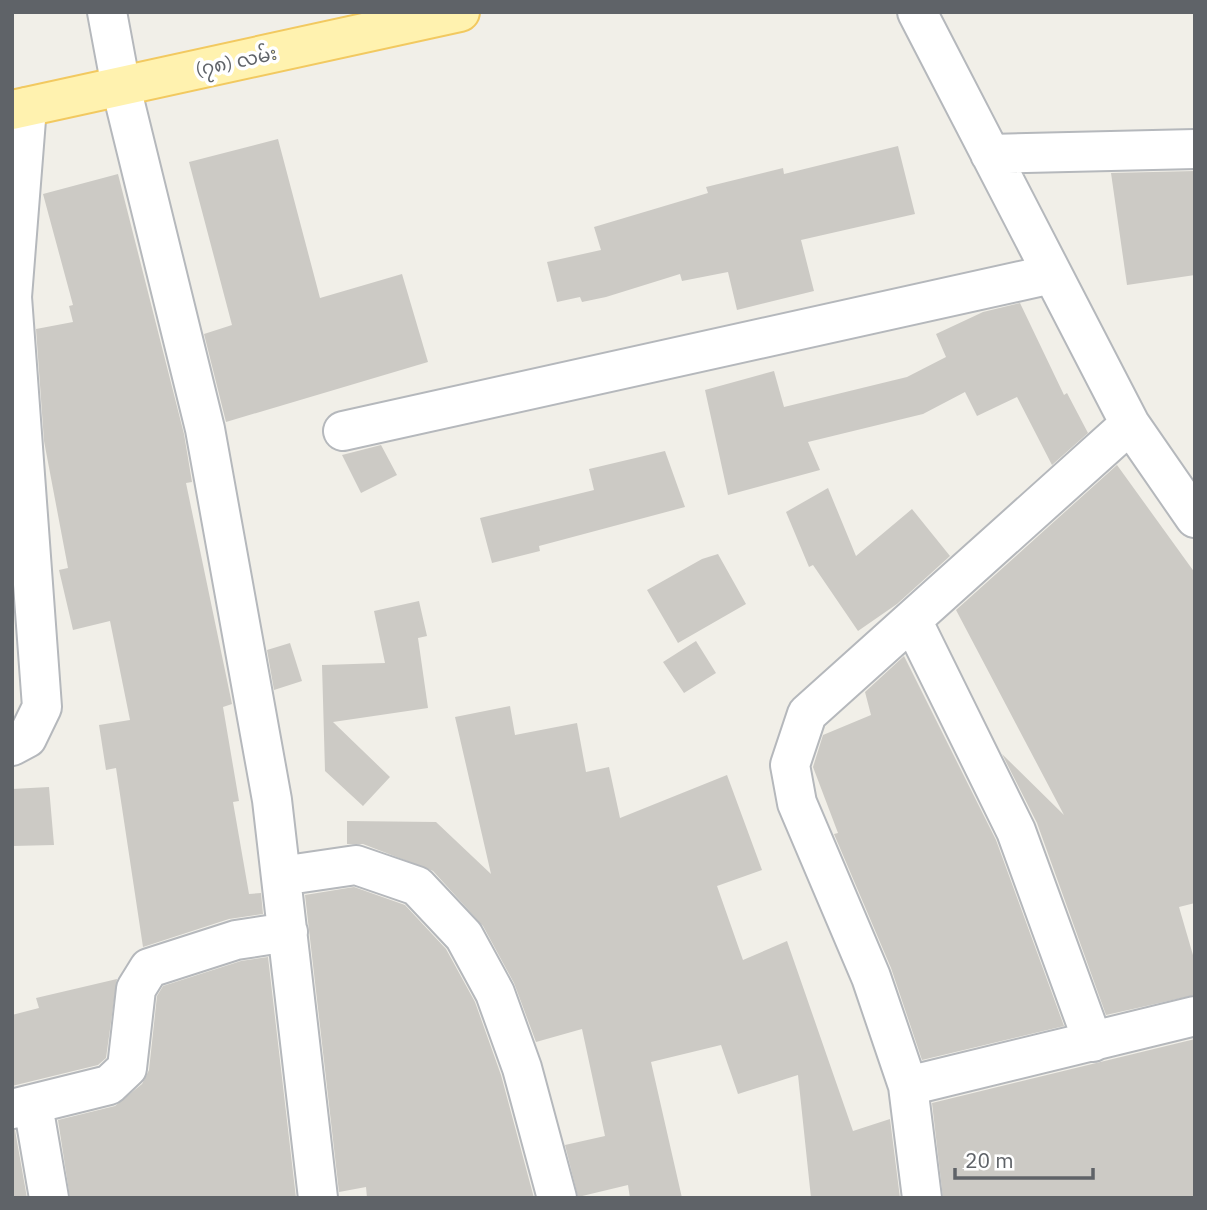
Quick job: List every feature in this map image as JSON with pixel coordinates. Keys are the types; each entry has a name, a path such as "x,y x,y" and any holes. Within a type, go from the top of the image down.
{"main road":[{"name":"(၇၈) လမ်း","path":"19,109 460,12"}],"street":[{"path":"107,12 121,87 205,429 272,800 318,1198"},
{"path":"917,12 1130,424 1195,518"},
{"path":"12,746 27,738 42,707 12,297 19,109"},
{"path":"990,153 1195,149"},
{"path":"343,431 1052,274"},
{"path":"922,1198 908,1086 872,977 797,803 789,765 807,714 1130,424"},
{"path":"912,620 1016,831 1093,1042"},
{"path":"281,876 356,865 417,886 464,936 495,993 517,1056 557,1198"},
{"path":"50,1198 22,1107 109,1085 127,1068 136,989 149,968 236,940 288,933"},
{"path":"908,1086 1195,1016"}],"building":[{"path":"278,139 320,298 402,274 428,362 226,422 204,334 232,325 189,162"},
{"path":"898,146 915,214 801,240 814,291 737,310 728,272 682,281 680,274 606,297 582,302 580,297 557,302 547,262 601,250 594,227 708,193 706,187 783,168 784,174"},
{"path":"1195,171 1195,275 1127,285 1111,173"},
{"path":"118,174 184,434 192,482 186,483 232,704 223,707 239,801 233,802 249,894 261,893 263,914 229,919 143,947 116,768 106,770 99,725 130,720 110,621 73,630 59,570 68,568 44,441 36,329 73,322 69,306 73,305 43,194"},
{"path":"1020,303 1064,395 1067,393 1088,433 1052,465 1017,397 977,416 965,392 923,414 808,442 820,470 728,495 705,390 774,371 784,407 907,377 946,357 936,334 983,312"},
{"path":"381,445 397,475 361,493 342,455"},
{"path":"665,451 685,507 539,546 540,551 492,563 480,518 594,490 589,469"},
{"path":"1117,465 1195,573 1195,903 1179,907 1195,962 1195,995 1106,1015 1037,823 1002,754 1064,815 956,610"},
{"path":"828,488 856,556 912,509 950,556 897,604 858,631 813,565 809,567 786,512"},
{"path":"718,554 746,604 678,643 647,590 702,559"},
{"path":"419,601 427,636 418,638 428,708 333,722 390,777 363,806 325,771 322,665 385,663 374,611"},
{"path":"696,641 716,673 684,693 663,662"},
{"path":"290,643 302,681 274,690 267,650"},
{"path":"904,656 996,840 1064,1026 922,1060 891,968 834,834 838,833 813,767 823,735 871,715 865,692"},
{"path":"510,706 515,735 577,723 586,772 609,767 620,818 727,775 762,870 717,886 743,960 787,941 853,1131 890,1119 900,1198 811,1198 798,1075 738,1094 721,1045 651,1062 682,1198 630,1198 628,1185 578,1197 565,1145 605,1136 582,1029 536,1042 514,983 483,926 433,871 363,844 347,844 347,821 436,822 491,874 455,717"},
{"path":"49,787 54,845 12,846 12,789"},
{"path":"354,887 405,905 446,949 475,1002 501,1075 534,1198 367,1198 366,1187 339,1192 305,895"},
{"path":"268,957 296,1198 70,1198 58,1120 115,1106 142,1084 149,1070 157,996 163,986 241,961"},
{"path":"117,979 106,1058 98,1065 12,1086 12,1015 39,1008 36,998"},
{"path":"1195,1039 1195,1198 943,1198 932,1103"},
{"path":"12,1130 15,1130 27,1198 12,1198"}]}
